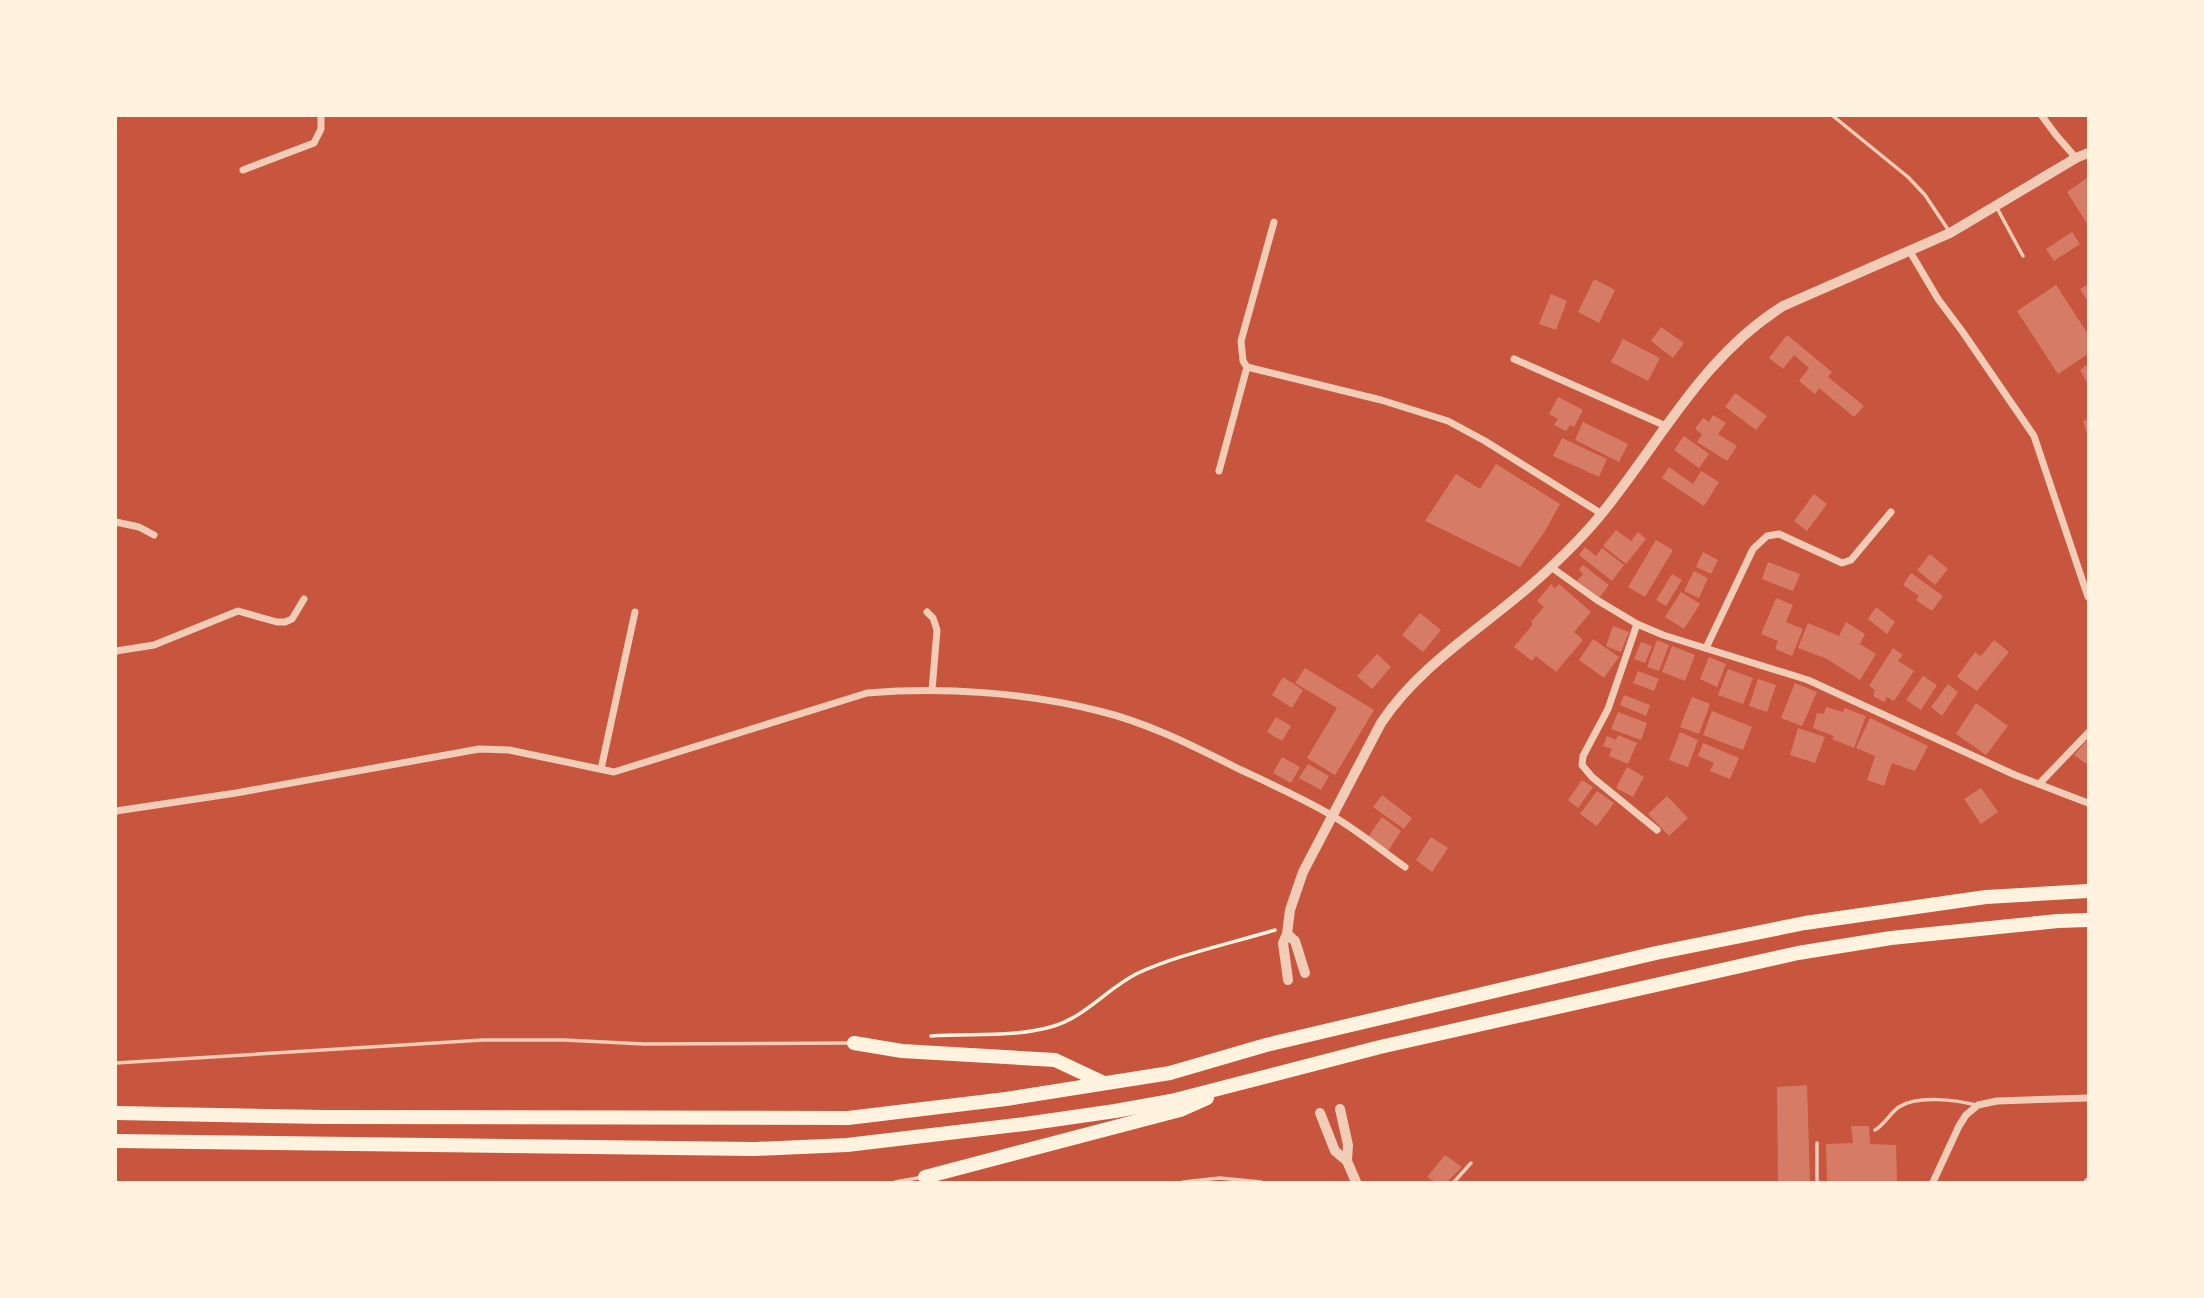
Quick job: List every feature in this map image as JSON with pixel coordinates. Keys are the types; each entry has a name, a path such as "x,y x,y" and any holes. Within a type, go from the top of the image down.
{"highway":[{"path":"116,1113 419,1118 848,1118 1006,1099 1170,1073 1306,1035 1657,953 1805,923 1986,897 2088,891"},
{"path":"116,1141 755,1149 847,1145 1025,1124 1171,1101 1380,1046 1798,953 1891,938 2088,920"},
{"path":"854,1043 902,1051 1055,1060 1104,1083"},
{"path":"920,1180 1180,1110 1244,1082"}],"street":[{"path":"243,170 314,143 321,129 321,116"},
{"path":"2042,116 2076,158"},
{"path":"1288,979 1283,943 1296,890 1332,816 1393,705 1445,655 1551,567 1602,514 1697,383 1716,362 1760,320 1783,306 1950,233 2088,153"},
{"path":"1274,222 1241,341 1243,361 1247,366 1448,421 1602,514"},
{"path":"1909,250 1938,299 2034,436 2088,597"},
{"path":"1514,359 1666,426"},
{"path":"1219,471 1247,366"},
{"path":"1706,648 1753,548 1767,536 1782,535 1842,563 1851,560 1891,512"},
{"path":"116,522 139,527 154,535"},
{"path":"1551,567 1637,624 1663,635 1808,680 2015,775 2088,803"},
{"path":"116,651 154,645 237,611 277,622 285,621 292,619 304,599"},
{"path":"601,769 635,612"},
{"path":"926,612 933,618 937,630 932,690"},
{"path":"1637,624 1608,709 1584,753 1582,762 1592,777 1657,830"},
{"path":"116,811 236,793 479,749 509,750 614,772 867,693 967,691 1052,701 1099,710 1138,723 1194,746 1332,816 1405,867"},
{"path":"2039,784 2088,733"},
{"path":"1287,930 1295,941 1305,974"},
{"path":"1933,1182 1959,1126 1966,1115 1978,1105 1997,1101 2088,1098"},
{"path":"1340,1109 1348,1145 1348,1161 1356,1182"},
{"path":"1320,1113 1335,1151 1348,1161"}],"lane":[{"path":"1833,116 1908,177 1925,195 1950,233"},
{"path":"1996,206 2023,256"},
{"path":"116,1063 483,1040 644,1044 854,1043"},
{"path":"1875,1130 1899,1107 1920,1101 1957,1101 1978,1105"},
{"path":"1817,1143 1817,1182"},
{"path":"1454,1182 1471,1163"},
{"path":"1183,1182 1220,1178 1261,1182"},
{"path":"895,1182 920,1180"}],"path":[{"path":"919,1036 1008,1035 1058,1024 1080,1014 1135,975 1163,963 1287,930"}],"building":[{"path":"2088,177 2088,225 2067,192"},
{"path":"2072,232 2080,244 2054,261 2046,249"},
{"path":"1594,279 1615,290 1599,323 1578,312"},
{"path":"2088,284 2088,302 2080,289"},
{"path":"2056,285 2088,334 2088,354 2058,374 2017,311"},
{"path":"1551,294 1567,301 1556,330 1539,324"},
{"path":"1661,327 1684,343 1673,358 1651,341"},
{"path":"1787,335 1832,372 1828,377 1864,406 1854,417 1819,388 1815,394 1799,381 1809,368 1794,355 1783,369 1769,358"},
{"path":"1623,339 1660,358 1648,381 1611,362"},
{"path":"2088,364 2088,384 2080,370"},
{"path":"1735,393 1767,416 1756,430 1725,407"},
{"path":"1558,397 1583,410 1574,427 1570,425 1566,431 1554,425 1558,419 1549,414"},
{"path":"1713,415 1726,423 1718,434 1737,446 1727,461 1697,442 1702,434 1695,429 1703,418 1709,422"},
{"path":"2088,419 2088,436 2083,421"},
{"path":"1583,422 1628,444 1619,462 1575,440"},
{"path":"1684,436 1709,454 1699,468 1674,450"},
{"path":"1562,438 1607,459 1599,477 1553,456"},
{"path":"1496,464 1560,504 1520,567 1425,521 1456,474 1480,489"},
{"path":"1669,467 1693,484 1701,471 1719,482 1704,506 1662,478"},
{"path":"1814,494 1827,504 1807,531 1794,521"},
{"path":"1616,530 1631,541 1638,532 1646,539 1626,564 1603,546"},
{"path":"1656,540 1673,550 1645,597 1628,587"},
{"path":"1585,547 1596,556 1602,548 1624,565 1612,581 1579,555"},
{"path":"1703,552 1718,560 1711,574 1696,567"},
{"path":"1930,554 1948,569 1935,585 1917,570"},
{"path":"1768,562 1800,574 1793,591 1762,579"},
{"path":"1583,565 1609,585 1599,598 1577,581 1583,574 1579,570"},
{"path":"1694,571 1708,578 1699,598 1684,591"},
{"path":"1911,573 1943,596 1932,611 1916,600 1919,596 1903,585"},
{"path":"1672,574 1682,580 1666,606 1656,600"},
{"path":"1551,584 1555,588 1559,584 1591,612 1574,632 1583,640 1556,672 1536,656 1532,661 1514,647 1544,607 1537,601"},
{"path":"1681,592 1700,604 1684,629 1665,617"},
{"path":"1776,598 1793,605 1786,622 1803,629 1792,656 1775,649 1778,641 1761,634"},
{"path":"1876,607 1895,622 1887,634 1868,619"},
{"path":"1420,613 1441,630 1423,652 1402,635"},
{"path":"1846,622 1865,634 1860,644 1876,654 1860,680 1827,659 1798,648 1808,623 1839,636"},
{"path":"1613,626 1629,632 1621,652 1606,646"},
{"path":"1593,639 1619,657 1604,678 1579,660"},
{"path":"1657,640 1669,645 1659,671 1647,667"},
{"path":"1994,640 2009,652 1977,691 1957,677 1975,652 1981,656"},
{"path":"1641,642 1652,646 1645,663 1634,659"},
{"path":"1672,646 1695,655 1685,681 1662,672"},
{"path":"1893,648 1903,655 1898,661 1914,671 1894,701 1887,697 1884,702 1873,696 1875,690 1869,686"},
{"path":"1377,654 1391,667 1372,689 1357,676"},
{"path":"1709,657 1726,664 1717,687 1700,679"},
{"path":"1305,668 1374,710 1335,775 1307,758 1337,708 1295,683"},
{"path":"1728,669 1753,678 1743,704 1718,695"},
{"path":"1638,671 1659,679 1654,691 1633,683"},
{"path":"1923,676 1937,685 1921,710 1906,700"},
{"path":"1283,677 1303,690 1292,708 1272,695"},
{"path":"1758,679 1776,685 1767,712 1749,706"},
{"path":"1795,683 1817,692 1802,726 1781,718"},
{"path":"1948,684 1958,692 1942,716 1931,707"},
{"path":"1624,695 1650,705 1646,716 1620,705"},
{"path":"1692,697 1710,704 1699,734 1680,727"},
{"path":"1976,703 2008,726 1986,755 1956,734"},
{"path":"1826,707 1843,712 1844,708 1866,716 1854,748 1813,728 1817,713 1824,714"},
{"path":"1712,711 1752,727 1743,750 1703,735"},
{"path":"1618,712 1647,723 1641,740 1611,729"},
{"path":"1276,717 1291,726 1282,741 1267,732"},
{"path":"1870,718 1928,746 1915,771 1892,763 1884,786 1867,780 1875,756 1856,748"},
{"path":"1798,728 1825,737 1815,763 1790,755"},
{"path":"1680,732 1698,740 1688,767 1669,760"},
{"path":"1618,735 1637,743 1628,764 1609,756 1612,749 1603,746 1607,736 1616,740"},
{"path":"2088,739 2088,765 2074,755"},
{"path":"1703,743 1739,758 1730,779 1710,771 1714,763 1698,756"},
{"path":"1282,757 1300,767 1291,783 1273,773"},
{"path":"1308,764 1329,776 1321,790 1299,778"},
{"path":"1627,767 1644,777 1633,797 1616,788"},
{"path":"1582,780 1593,787 1578,808 1568,800"},
{"path":"1981,788 1998,812 1981,824 1964,799"},
{"path":"1597,791 1614,803 1597,826 1580,814"},
{"path":"1382,795 1412,818 1404,829 1373,807"},
{"path":"1667,796 1688,818 1669,836 1648,814"},
{"path":"1382,817 1401,831 1388,851 1368,837"},
{"path":"1431,837 1448,848 1432,872 1416,860"},
{"path":"1807,1085 1810,1182 1778,1182 1777,1087"},
{"path":"1851,1126 1869,1126 1870,1144 1896,1145 1897,1182 1827,1182 1826,1144 1853,1143"},
{"path":"1445,1155 1462,1167 1447,1182 1435,1182 1427,1177"}]}
